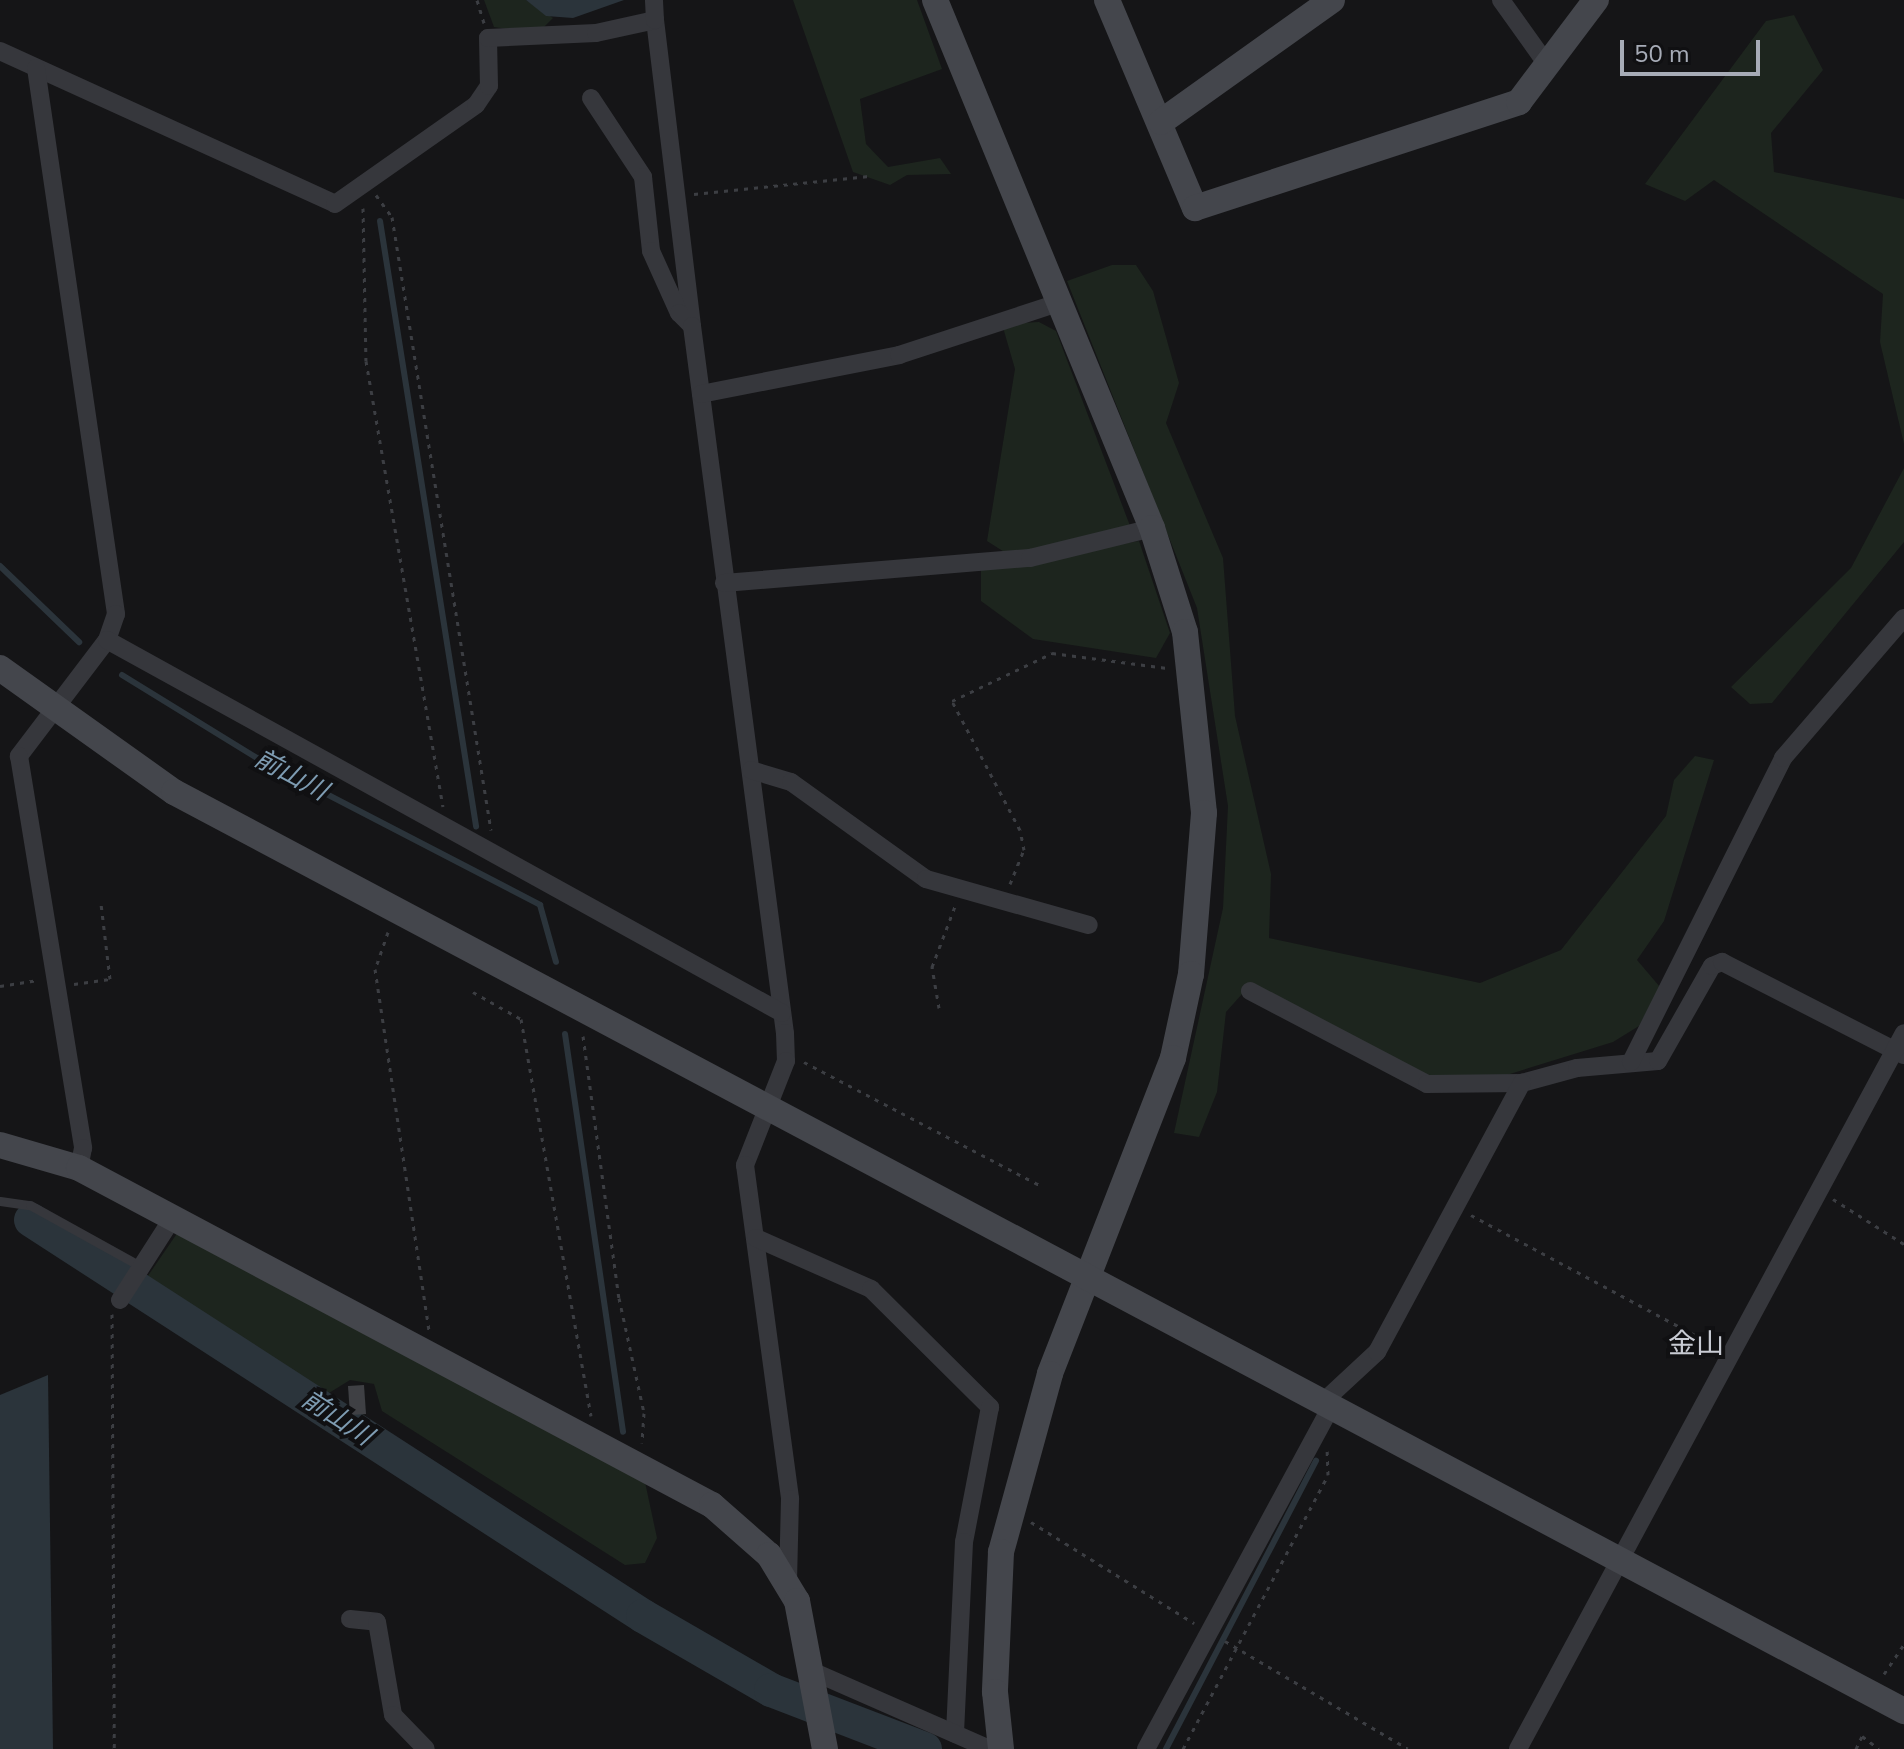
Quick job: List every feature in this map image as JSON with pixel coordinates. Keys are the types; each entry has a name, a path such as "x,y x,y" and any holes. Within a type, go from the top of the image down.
{"street":[{"path":"654,0 724,583 782,1013 786,1061 745,1165 790,1499 788,1582 815,1679 824,1743"},
{"path":"815,1679 955,1734 996,1743 1001,1552 1050,1374 1146,1142 1191,974 1204,813 1191,668 1152,528 1055,304 935,0"},
{"path":"1107,0 1195,208 1519,102 1596,0"},
{"path":"1161,122 1332,0"},
{"path":"1501,0 1548,66"},
{"path":"0,51 330,202 364,184 484,96 488,38 596,33 655,20"},
{"path":"36,68 116,614 107,640 49,707 19,756 83,1148 79,1168"},
{"path":"591,98 643,177 651,251 679,313 692,326"},
{"path":"701,394 899,355 1055,304"},
{"path":"724,583 1030,558 1152,528"},
{"path":"1631,1062 1783,758 1904,618"},
{"path":"107,640 445,831 782,1013"},
{"path":"0,668 49,707 174,792 1091,1276 1324,1413 1619,1560 1904,1710"},
{"path":"751,770 791,782 910,872 1089,925"},
{"path":"1250,991 1427,1084 1522,1083 1662,1058 1717,962 1899,1053"},
{"path":"1518,1749 1819,1189 1899,1053 1904,1033"},
{"path":"1146,1749 1324,1413 1377,1352 1459,1209 1522,1083"},
{"path":"0,1145 79,1168 712,1505 788,1582"},
{"path":"120,1300 172,1219"},
{"path":"756,1238 871,1289 990,1407 964,1542 955,1734"},
{"path":"350,1619 377,1622 393,1715 426,1749"}],"lane":[{"path":"0,1201 30,1205 139,1272"}],"path":[{"path":"677,198 869,176"},
{"path":"364,184 366,361 445,831"},
{"path":"364,184 392,217 493,857"},
{"path":"1004,898 1024,850 1020,830 952,701 1052,653 1191,668"},
{"path":"939,1008 932,967 959,886"},
{"path":"0,986 110,979 101,903"},
{"path":"399,911 375,969 429,1327 423,1352"},
{"path":"473,992 521,1019 591,1412 586,1439"},
{"path":"591,1014 582,1048 644,1413 642,1444 631,1462"},
{"path":"786,1061 826,1071 1041,1186"},
{"path":"1819,1189 1904,1244"},
{"path":"1459,1209 1729,1354"},
{"path":"114,1749 110,1319 120,1300"},
{"path":"1183,1749 1328,1475 1324,1413"},
{"path":"1872,1695 1904,1644"},
{"path":"1856,1749 1862,1736 1879,1749"}],"shaded area":[{"path":"484,0 526,0 553,18 537,34 494,27"},
{"path":"526,0 624,0 573,18 546,16"},
{"path":"793,0 917,0 942,69 860,99 866,144 888,167 940,158 951,174 907,175 890,185 853,172"},
{"path":"1794,15 1823,70 1771,133 1774,172 1904,199 1904,444 1880,342 1883,294 1714,180 1685,201 1645,184 1766,21"},
{"path":"1112,265 1136,265 1153,291 1179,383 1166,423 1223,558 1235,716 1271,874 1269,938 1480,983 1561,950 1666,816 1674,780 1695,756 1714,760 1664,921 1637,960 1660,987 1639,1026 1613,1042 1497,1078 1433,1080 1251,984 1226,1012 1217,1092 1199,1137 1174,1133 1223,908 1228,806 1197,608 1067,281"},
{"path":"1039,322 1056,331 1132,531 1009,555 987,541 1015,369 1002,324"},
{"path":"1904,468 1904,542 1772,703 1750,704 1731,687 1851,568"},
{"path":"1139,541 1170,633 1156,658 1033,639 981,601 981,569"},
{"path":"178,1232 645,1482 657,1538 645,1563 625,1565 382,1411 374,1384 350,1380 329,1393 143,1283"},
{"path":"48,1375 53,1749 0,1749 0,1395"}],"building":[{"path":"364,1385 366,1414 350,1415 348,1386"}],"waterway":[{"path":"380,221 476,826"},
{"name":"前山川","path":"0,566 79,642"},
{"name":"前山川","path":"122,675 257,758 540,905 556,962"},
{"name":"前山川","path":"565,1034 623,1432"},
{"name":"前山川","path":"31,1220 643,1616 771,1690 925,1749"},
{"path":"1166,1749 1316,1461"},
{"name":"前山川","path":"642,1601 643,1616"}],"district":[{"name":"金山","path":"1696,1344"}]}
